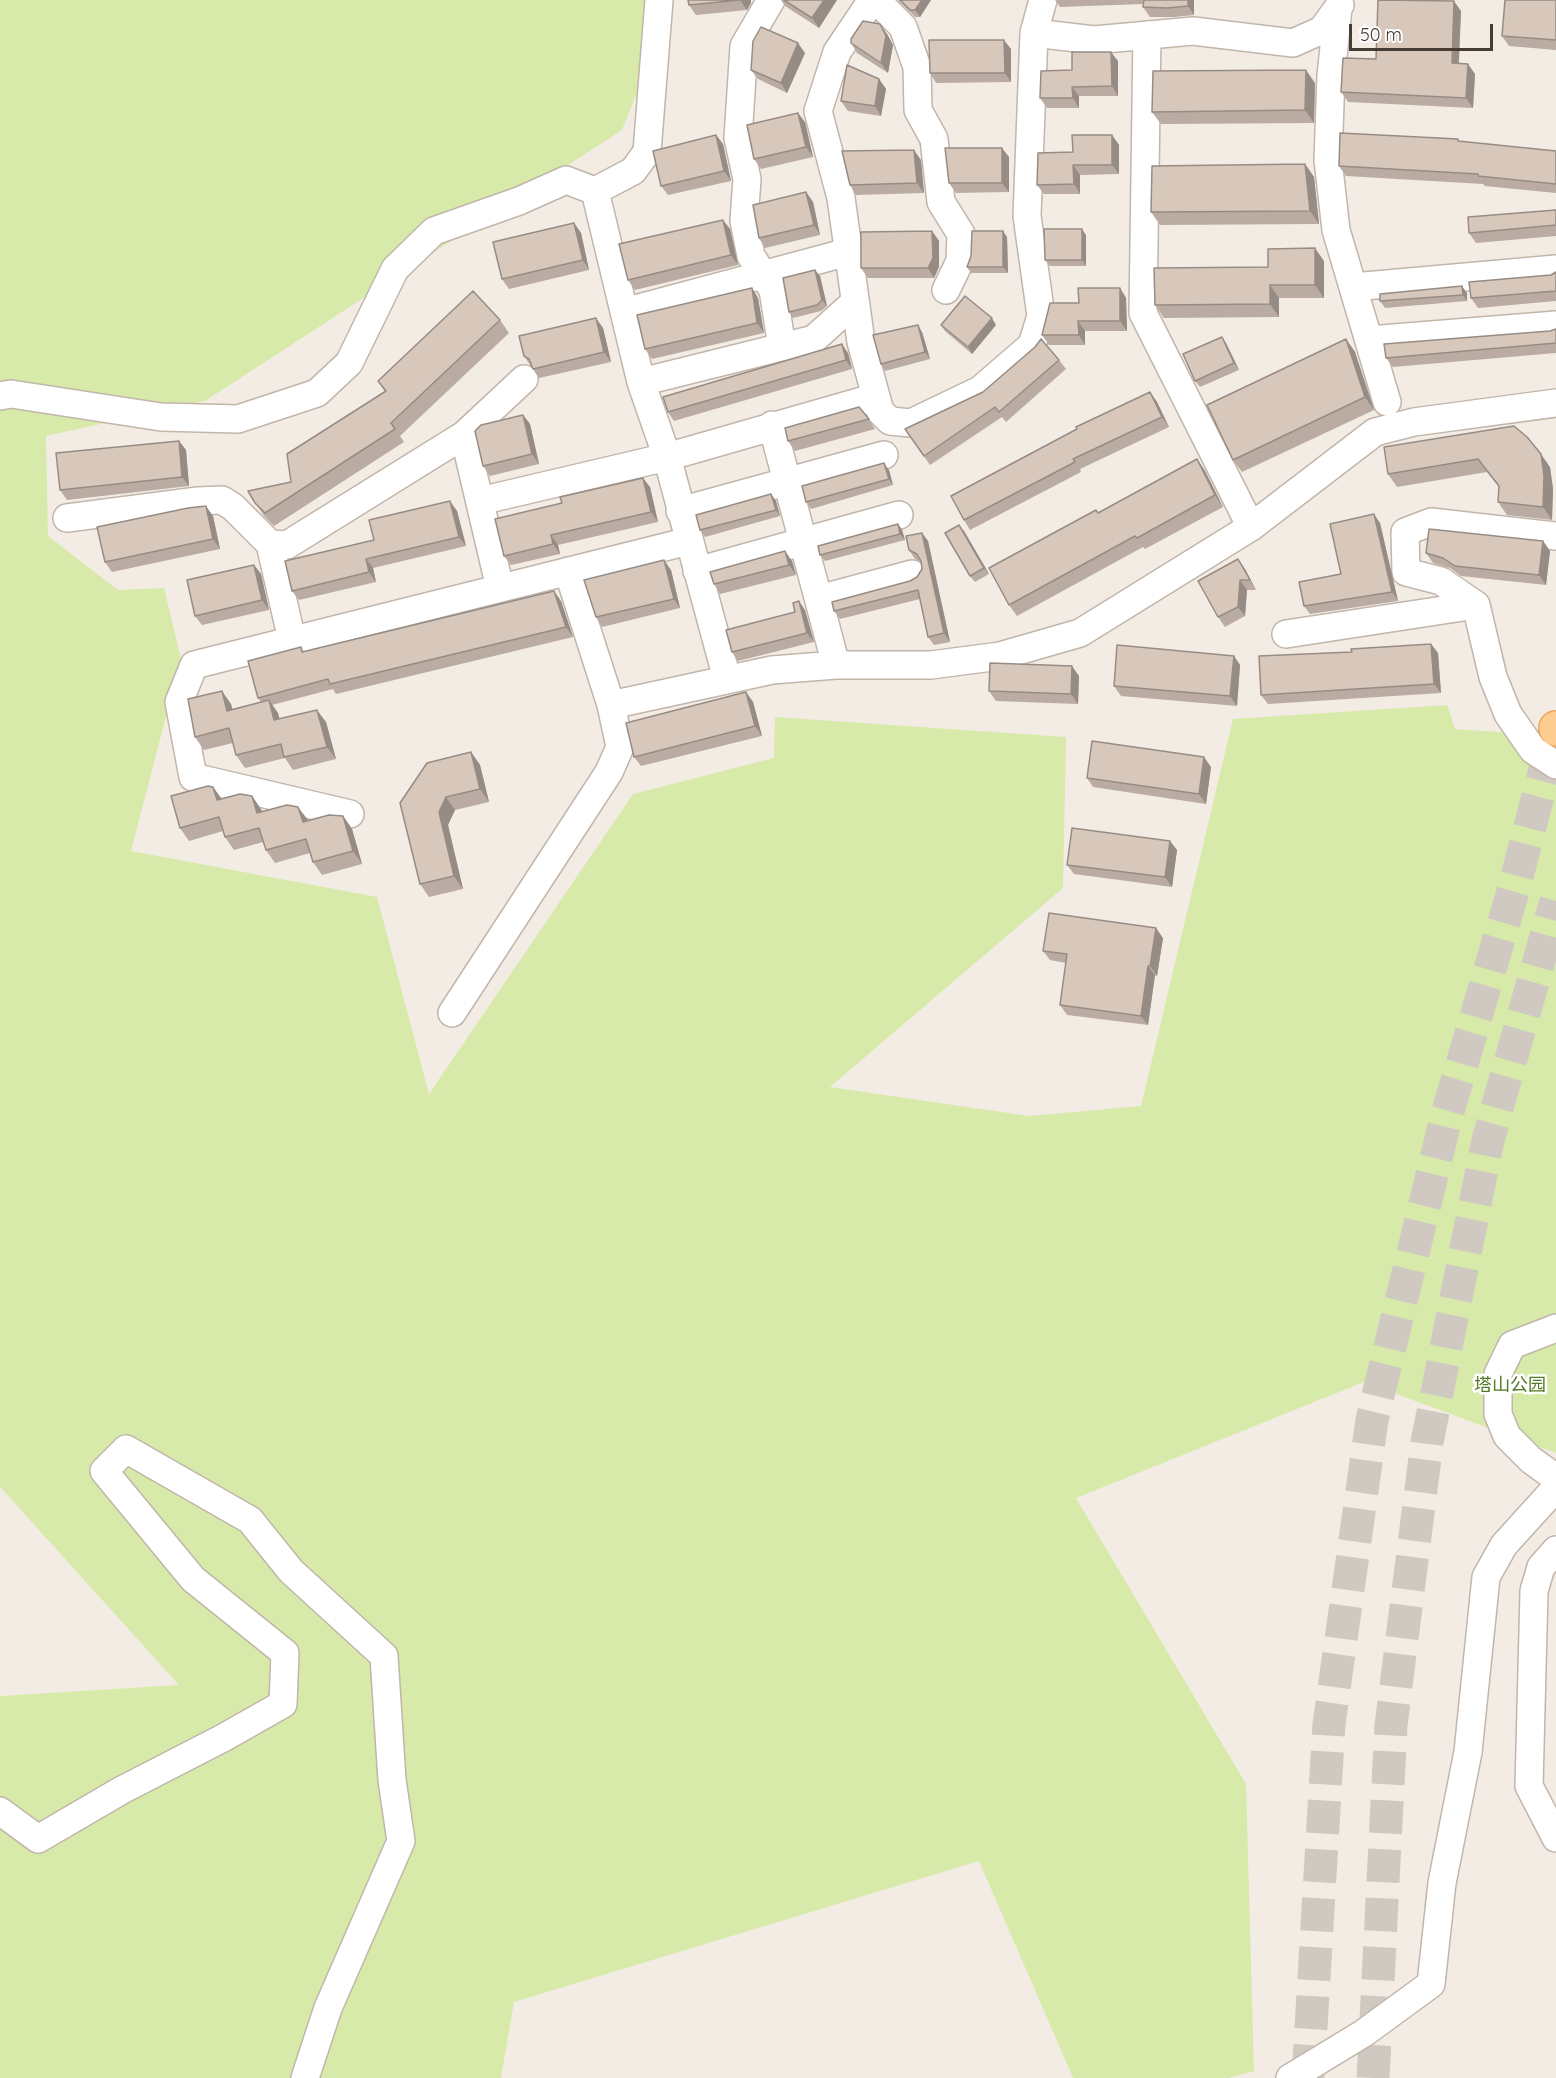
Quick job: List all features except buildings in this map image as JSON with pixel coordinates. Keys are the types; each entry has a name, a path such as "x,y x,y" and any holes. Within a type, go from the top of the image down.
{"street":[{"path":"0,396 11,394 161,417 238,419 317,393 350,363 395,268 434,231 519,201 566,180 596,191 633,171 647,152 659,0"},
{"path":"771,0 744,46 738,138 747,179 744,221 751,256 773,290 782,347"},
{"path":"946,290 960,261 962,234 941,202 934,140 918,110 917,67 903,27 874,0 837,52 818,111 841,198 861,342 880,411 890,422 911,423 980,390 1032,345 1041,316 1027,216 1034,33 1043,0"},
{"path":"1034,33 1094,40 1193,31 1293,43 1322,30 1340,4"},
{"path":"1340,4 1331,76 1328,160 1336,230 1387,402"},
{"path":"1147,35 1143,313 1251,527"},
{"path":"596,191 641,382 667,457 728,679"},
{"path":"624,312 848,252"},
{"path":"1353,287 1556,269"},
{"path":"641,382 814,339 855,302"},
{"path":"1369,340 1556,325"},
{"path":"270,544 287,545 464,435 524,379"},
{"path":"480,501 667,457 876,397"},
{"path":"611,705 772,670 836,665 931,665 999,656 1080,633 1251,527 1375,432 1414,422 1556,403"},
{"path":"772,425 836,665"},
{"path":"464,435 500,588"},
{"path":"680,511 884,455"},
{"path":"67,518 222,500 233,507 270,544 292,640"},
{"path":"697,571 899,515"},
{"path":"1556,536 1431,522 1405,532 1406,572 1441,581 1476,605 1493,678 1508,714 1533,750 1556,765"},
{"path":"350,814 193,777 179,702 194,665 689,541"},
{"path":"452,1012 609,772 620,747 611,705 568,571"},
{"path":"819,599 912,574"},
{"path":"1286,634 1476,605"},
{"path":"1556,1328 1512,1344 1498,1374 1498,1414 1507,1436 1531,1460 1556,1478"},
{"path":"0,1811 38,1839 122,1790 224,1738 283,1704 285,1653 193,1579 104,1471 126,1449 250,1520 291,1571 384,1656 392,1780 401,1841 328,2008 305,2078"},
{"path":"1290,2078 1364,2033 1431,1984 1442,1884 1468,1752 1486,1577 1504,1545 1552,1492 1556,1491"},
{"path":"1556,1550 1541,1567 1534,1591 1529,1786 1556,1838"}],"green space":[{"name":"塔山公园","path":"0,0 674,0 622,130 205,401 46,436 48,536 118,590 164,588 181,659 131,851 377,897 429,1094 633,794 774,758 775,717 1066,737 1063,888 830,1087 1029,1116 1141,1106 1233,719 1447,705 1455,729 1556,736 1556,1453 1364,1382 1076,1498 1246,1784 1254,2071 1228,2078 1073,2078 979,1861 514,2002 501,2078 0,2078 0,1696 179,1685 0,1487"}],"tunnel":[{"path":"1308,2078 1329,1724 1372,1420 1446,1118 1514,888 1555,731"},
{"path":"1373,2078 1391,1725 1427,1442 1488,1140 1556,901"}]}
